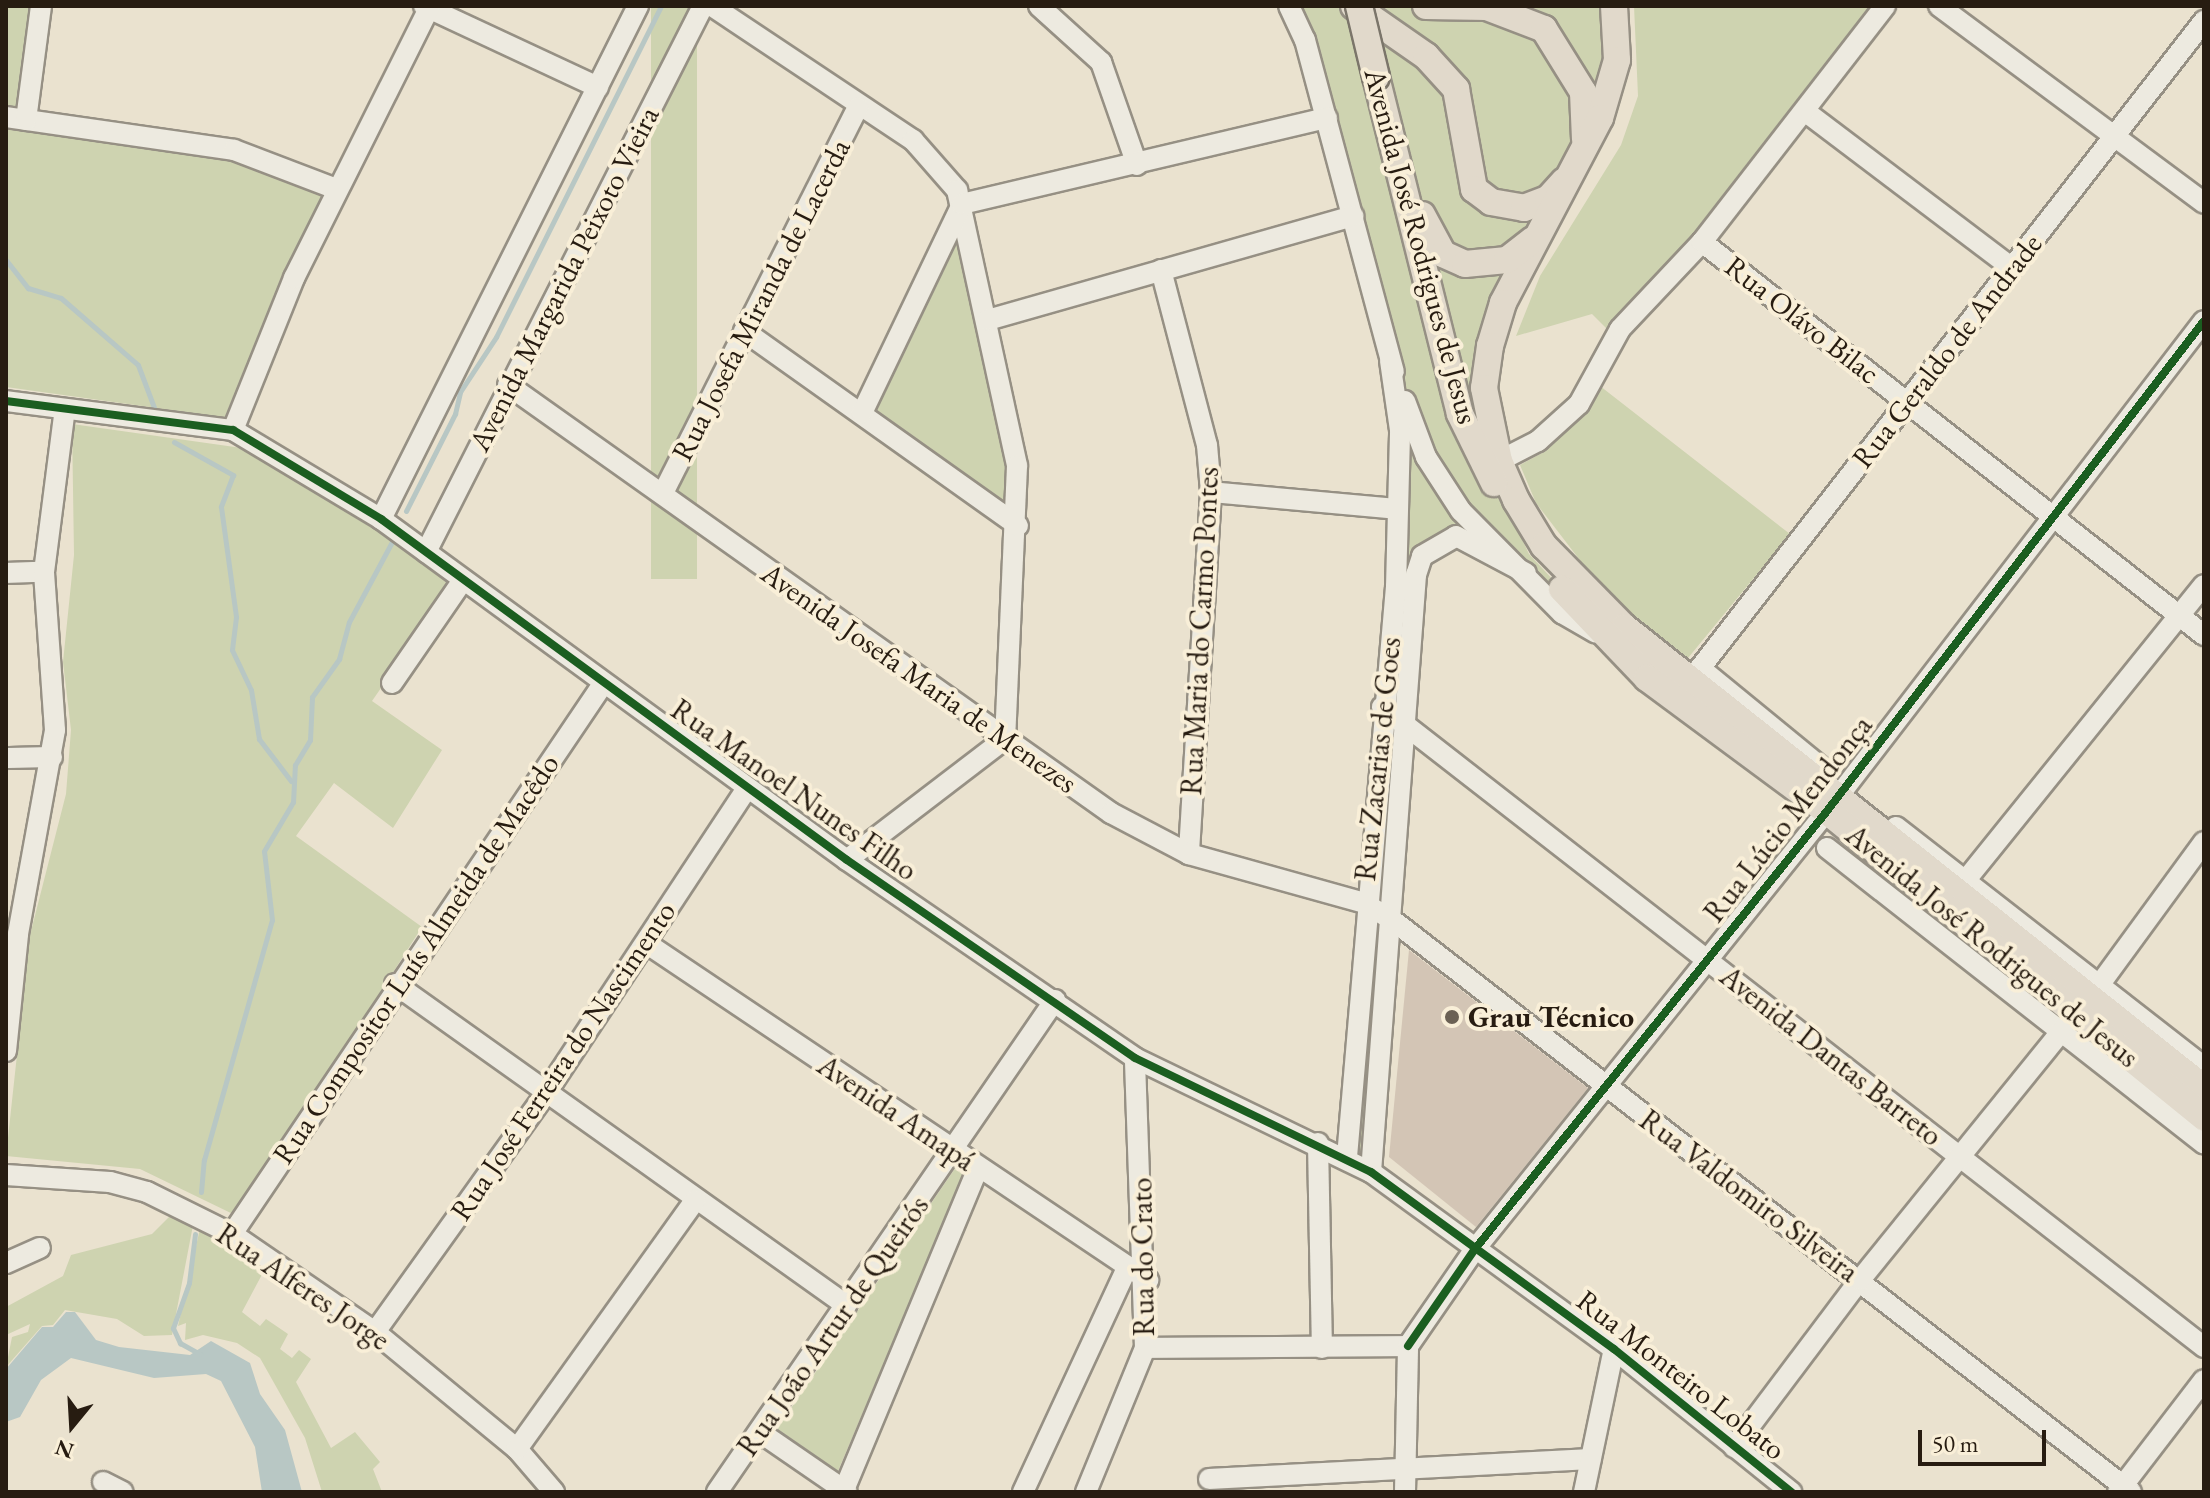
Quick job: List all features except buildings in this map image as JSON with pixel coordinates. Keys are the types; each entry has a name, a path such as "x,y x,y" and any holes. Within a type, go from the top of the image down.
{"main road":[{"name":"Avenida José Rodrigues de Jesus","path":"1356,6 1460,414 1529,554 1647,678 1837,797"},
{"path":"1356,6 1426,56 1456,89 1474,189 1491,202 1538,204 1582,159 1583,92 1544,29 1487,7 1426,6"},
{"name":"Avenida José Rodrigues de Jesus","path":"1614,6 1617,60 1582,159 1503,303 1490,346 1484,388 1499,461 1544,546 1624,627 1695,675 2081,1006 2204,1117"},
{"path":"1404,185 1443,254 1465,264 1507,260 1548,223"},
{"name":"Avenida José Rodrigues de Jesus","path":"2081,1006 2204,1088"}],"street":[{"path":"41,6 16,119 234,150 336,189"},
{"name":"Avenida Margarida Peixoto Vieira","path":"381,519 638,6"},
{"name":"Avenida Margarida Peixoto Vieira","path":"426,552 508,385 703,6"},
{"path":"712,6 930,156 962,204 1017,466 1018,526 1005,739 847,860"},
{"path":"1039,6 1101,62 1137,165"},
{"path":"1289,6 1327,118 1390,361 1442,487 1562,613 1610,641"},
{"path":"1499,461 1538,441 1579,404 1620,329 1702,242 1806,112 1885,6"},
{"path":"1939,6 2204,203"},
{"path":"6,401 233,430 260,351 336,189 428,7 598,87"},
{"name":"Rua Geraldo de Andrade","path":"1695,675 2204,21"},
{"name":"Rua Josefa Miranda de Lacerda","path":"663,493 858,107"},
{"path":"1806,112 2012,268"},
{"path":"962,204 1327,118"},
{"path":"862,413 962,204"},
{"path":"988,320 1354,216"},
{"name":"Rua Olávo Bilac","path":"1702,242 2204,635"},
{"name":"Rua Maria do Carmo Pontes","path":"1161,270 1207,445 1211,492 1189,854"},
{"name":"Rua Lúcio Mendonça","path":"1408,1346 1475,1249 1837,797 2049,516 2204,321"},
{"path":"744,331 1018,526"},
{"name":"Rua Zacarias de Goes","path":"1347,1157 1364,903 1397,509 1400,430 1390,361"},
{"name":"Avenida Josefa Maria de Menezes","path":"508,385 1111,813 1189,854 1364,903"},
{"path":"6,1051 12,934 52,757 55,704 44,572 65,409"},
{"name":"Rua Manoel Nunes Filho","path":"233,430 381,519 847,860 1055,1000 1135,1058 1347,1157"},
{"path":"1211,492 1397,509"},
{"name":"Rua Zacarias de Goes","path":"1371,1172 1407,723 1413,590 1422,556 1456,536 1526,573"},
{"path":"6,573 44,572"},
{"path":"392,683 463,580"},
{"path":"1965,881 2204,585"},
{"name":"Rua Compositor Luís Almeida de Macêdo","path":"232,1234 395,984 603,684"},
{"name":"Avenida Dantas Barreto","path":"1382,707 1407,723 2204,1347"},
{"path":"6,758 52,757"},
{"name":"Rua José Ferreira do Nascimento","path":"375,1332 546,1093 747,788"},
{"name":"Avenida José Rodrigues de Jesus","path":"1837,797 1965,881 2081,1006"},
{"path":"1734,1447 1860,1280 2081,1006 2204,842"},
{"name":"Avenida José Rodrigues de Jesus","path":"1827,848 2081,1006 2204,1067"},
{"name":"Rua Valdomiro Silveira","path":"1364,903 1391,919 1860,1280 2124,1490"},
{"name":"Avenida Amapá","path":"646,943 1126,1270 1148,1280"},
{"path":"395,984 846,1305"},
{"name":"Rua João Artur de Queirós","path":"717,1492 955,1153 1055,1000"},
{"path":"2081,1006 2204,1144"},
{"name":"Rua do Crato","path":"1086,1492 1145,1348 1148,1280 1135,1058"},
{"path":"1318,1143 1322,1348"},
{"name":"Rua Monteiro Lobato","path":"1347,1157 1614,1349 1734,1447 1766,1483 1791,1492"},
{"path":"761,1433 846,1491 978,1168"},
{"name":"Rua Alferes Jorge","path":"6,1175 110,1182 147,1192 232,1234 375,1332 517,1449 554,1492"},
{"path":"517,1449 695,1200"},
{"path":"6,1263 40,1248"},
{"path":"1023,1492 1126,1270"},
{"path":"1145,1348 1408,1346 1405,1492"},
{"path":"1584,1492 1614,1349"},
{"path":"2124,1490 2204,1380"},
{"path":"1209,1479 1590,1459"},
{"path":"103,1482 123,1492"}],"green space":[{"path":"6,6 35,6 21,113 6,111"},
{"path":"651,6 697,6 697,579 651,579"},
{"path":"1289,6 1614,6 1617,60 1513,282 1484,388 1524,513 1519,533 1529,554 1610,641 1526,573 1467,548 1448,546 1420,566 1372,1171 1347,1157 1400,430"},
{"path":"1634,6 1879,6 1802,110 1612,334 1592,314 1516,336 1540,276 1621,145 1638,96"},
{"path":"6,124 230,157 327,191 228,418 6,387"},
{"path":"960,217 1007,434 1013,515 871,410"},
{"path":"1600,386 1790,534 1688,658 1675,657 1599,585 1536,503 1520,465 1546,451"},
{"path":"72,424 256,450 378,523 456,580 372,701 442,750 393,828 334,783 296,836 422,927 237,1216 140,1169 6,1156 30,935 66,794 71,730 63,662 74,555"},
{"path":"956,1167 966,1170 838,1471 776,1430"},
{"path":"175,1211 194,1220 172,1335 144,1336 117,1319 65,1310 53,1325 42,1326 6,1367 12,1337 28,1332 30,1324 6,1335 6,1307 63,1276 71,1255 152,1234"},
{"path":"201,1224 266,1267 242,1312 260,1326 266,1319 288,1334 280,1349 292,1358 299,1350 311,1359 296,1382 331,1448 355,1432 380,1462 373,1469 382,1492 322,1492 305,1438 260,1358 237,1343 203,1335 185,1340 186,1323 178,1326"}],"shaded area":[{"path":"66,1312 75,1312 96,1340 119,1347 190,1355 211,1341 250,1363 260,1394 285,1430 302,1492 262,1492 255,1447 221,1381 206,1374 154,1378 71,1358 41,1380 20,1417 6,1422 6,1369 42,1327 53,1327"}],"waterway":[{"path":"406,511 455,414 460,392 496,337 661,6"},
{"path":"6,260 28,288 61,298 138,365 156,413"},
{"path":"174,442 233,475 221,507 236,617 232,650 251,690 259,739 291,781"},
{"path":"201,1192 204,1160 272,920 264,851 293,802 295,765 310,740 312,697 339,659 349,622 393,540"},
{"path":"195,1234 189,1283 173,1328 180,1343 200,1354"}],"cycle path":[{"path":"1408,1346 1475,1249 1827,811 2204,321"},
{"path":"6,401 233,430 381,519 847,860 1135,1058 1371,1172 1614,1349 1791,1492"}],"place":[{"name":"Grau Técnico","path":"1452,1017"}]}
